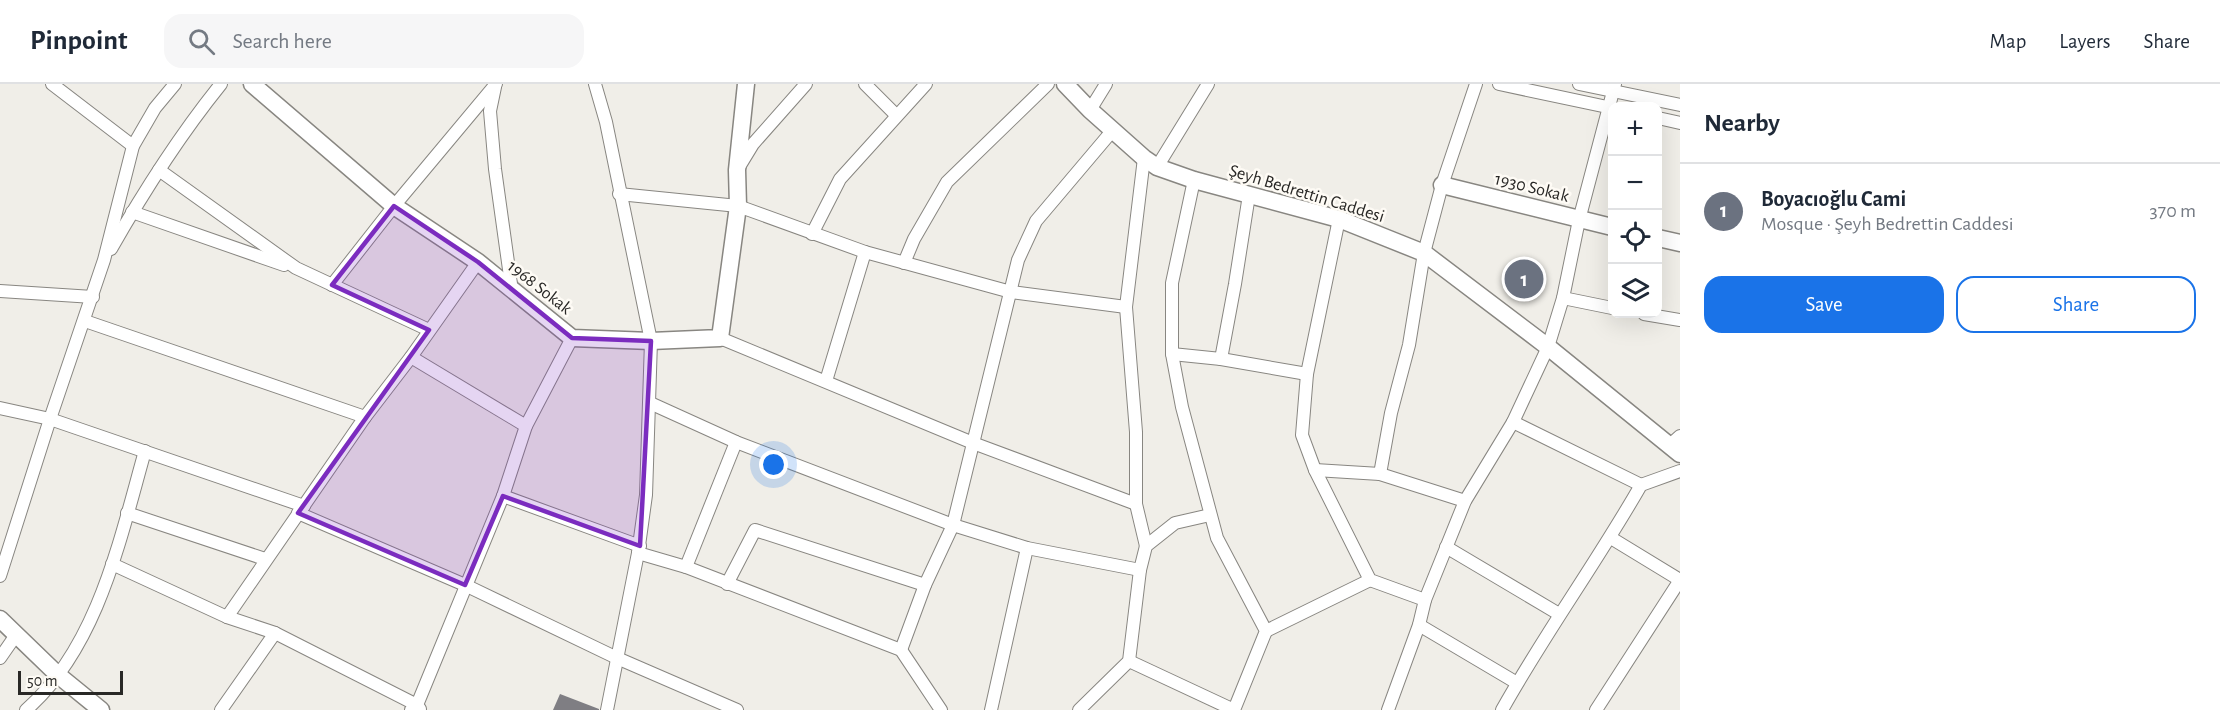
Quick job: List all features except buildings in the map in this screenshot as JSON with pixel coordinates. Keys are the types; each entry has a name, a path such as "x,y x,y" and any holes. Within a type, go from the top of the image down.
{"street":[{"path":"52,84 133,146"},
{"path":"0,576 50,419 93,297 133,146 155,108 175,84"},
{"path":"104,260 185,129 221,84"},
{"name":"1968 Sokak","path":"252,84 394,206 478,262 572,338 651,341 720,338"},
{"path":"332,285 394,206 496,84"},
{"path":"496,84 490,111 495,169 513,291"},
{"path":"595,84 606,122 651,341 646,495 639,549 607,710"},
{"path":"746,84 737,170 738,206 720,338 973,443 1136,504"},
{"path":"737,170 753,144 806,84"},
{"path":"865,84 896,114"},
{"path":"812,234 840,179 896,114 926,84"},
{"path":"904,263 914,239 947,182 1048,84"},
{"name":"Şeyh Bedrettin Caddesi","path":"1065,84 1089,110 1150,162 1194,180 1339,219 1424,253 1676,445"},
{"path":"1089,110 1106,84"},
{"path":"1079,710 1128,661 1140,570 1146,546 1136,504 1136,432 1126,307 1150,162 1208,84"},
{"path":"1380,474 1391,413 1409,345 1424,253 1442,184 1476,84"},
{"path":"1499,84 1608,106"},
{"path":"1579,84 1614,88 1680,105"},
{"path":"1388,710 1419,625 1425,600 1465,501 1513,422 1548,347 1563,298 1579,220 1608,118"},
{"path":"1662,119 1680,123"},
{"path":"901,650 925,585 953,525 1018,260 1036,221 1113,130"},
{"path":"159,170 300,270"},
{"path":"1194,180 1172,283 1172,354 1182,407 1217,538 1266,631"},
{"name":"1930 Sokak","path":"1442,184 1608,226"},
{"path":"620,194 738,206 865,252 1011,292 1126,307"},
{"path":"1221,359 1249,195"},
{"path":"132,213 300,270 429,330"},
{"path":"1339,219 1307,374 1302,435 1315,470 1370,580 1425,600"},
{"path":"1662,239 1680,243"},
{"path":"826,381 865,252"},
{"path":"227,617 365,417 411,357 478,262"},
{"path":"0,291 93,297"},
{"path":"1563,298 1608,307"},
{"path":"1662,317 1680,320"},
{"path":"85,321 365,417"},
{"path":"112,564 227,617 274,633 416,708 503,496 526,426 572,338"},
{"path":"1172,354 1221,359 1307,374"},
{"path":"411,357 526,426"},
{"path":"650,403 736,442 953,525 1027,548 1140,570"},
{"path":"0,408 50,419 301,509 617,658 737,710"},
{"path":"1513,422 1641,485"},
{"path":"686,567 736,442"},
{"path":"26,710 42,696 83,636 112,564 144,451"},
{"path":"1315,470 1380,474 1465,501"},
{"path":"1502,710 1559,614 1611,537 1641,485 1680,471"},
{"path":"503,496 727,585 901,650 941,710"},
{"path":"127,513 265,559"},
{"path":"1146,546 1175,523 1210,514"},
{"path":"727,585 755,530 925,585"},
{"path":"1596,710 1680,580 1611,537"},
{"path":"1446,547 1559,614"},
{"path":"991,710 1027,548"},
{"path":"1128,661 1234,710 1266,631 1370,580"},
{"path":"0,619 97,709"},
{"path":"1419,625 1517,683"},
{"path":"220,710 274,633"},
{"path":"0,658 16,635"}],"highlighted area":[{"path":"394,206 478,262 572,338 651,341 640,546 503,496 465,585 298,513 429,330 332,285"}],"place":[{"name":"Boyacıoğlu Cami","path":"1524,279"}]}
